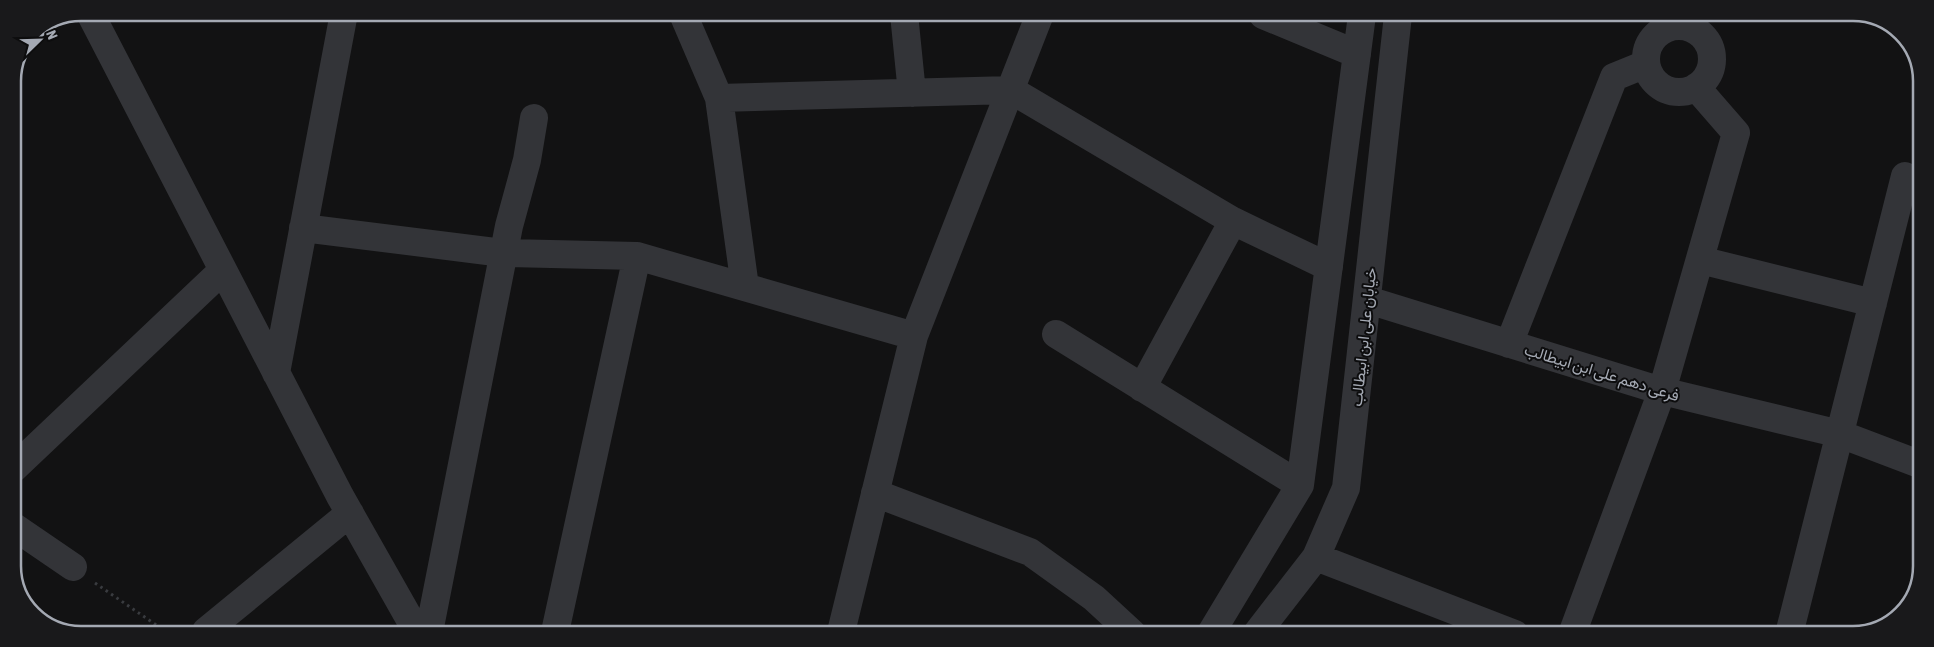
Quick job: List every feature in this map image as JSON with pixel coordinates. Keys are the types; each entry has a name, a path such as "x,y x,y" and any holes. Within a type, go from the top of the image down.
{"street":[{"path":"95,21 276,373 350,513 414,626"},
{"path":"276,373 342,21"},
{"path":"686,21 719,98 745,287"},
{"path":"905,21 912,93"},
{"path":"842,626 914,336 1037,21"},
{"path":"1277,21 1357,54"},
{"path":"1215,626 1300,484 1361,21"},
{"name":"خیابان علی ابن ابیطالب","path":"1262,626 1316,556 1346,488 1397,21"},
{"path":"1694,22 1711,52 1712,62 1709,72 1704,81 1686,91 1675,92 1664,89 1656,83 1650,74 1646,64 1647,49 1654,36 1663,30 1672,26 1694,22"},
{"path":"1509,344 1614,77 1646,64"},
{"path":"1575,626 1662,391 1736,133 1696,87"},
{"path":"719,98 1011,90 1234,221 1329,267"},
{"path":"430,626 503,253 527,160 534,118"},
{"path":"1341,179 1379,191"},
{"path":"1791,626 1873,303 1913,182"},
{"path":"1142,388 1234,221"},
{"path":"303,228 503,253 637,256 914,336"},
{"path":"556,626 637,256"},
{"path":"1700,260 1873,303"},
{"path":"21,461 223,270"},
{"name":"فرعی دهم علی ابن ابیطالب","path":"1368,300 1662,391 1840,434 1913,462"},
{"path":"1056,334 1300,484"},
{"path":"875,492 1030,552 1094,598 1124,626"},
{"path":"212,626 350,513"},
{"path":"21,531 73,567"},
{"path":"1316,556 1495,626"}],"path":[{"path":"73,567 158,626"}]}
